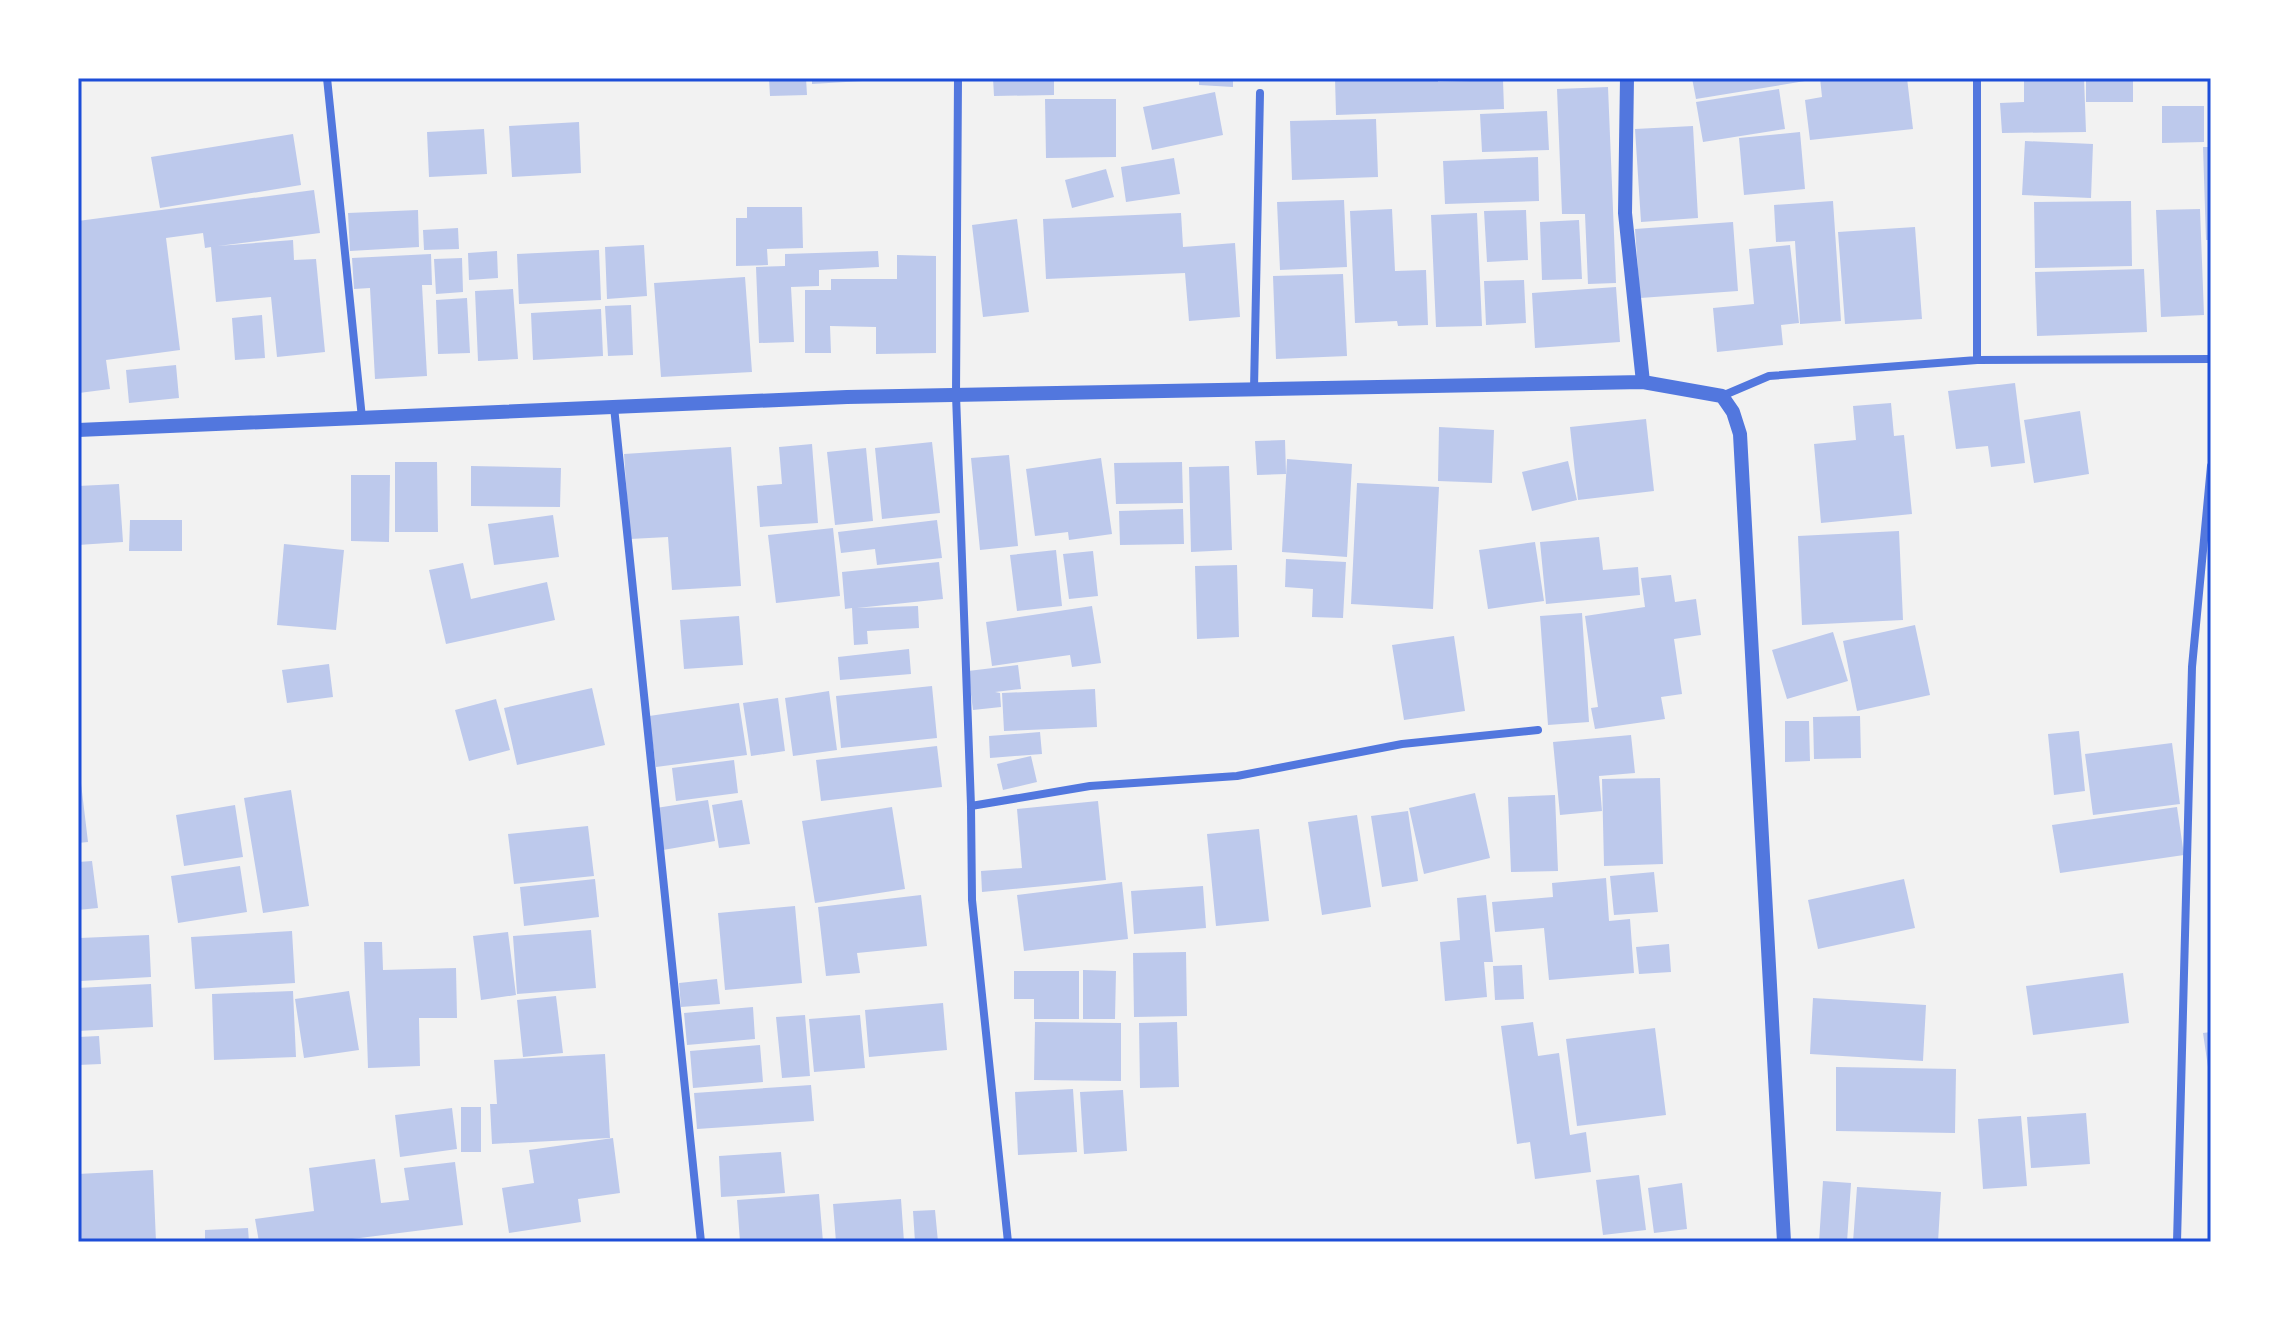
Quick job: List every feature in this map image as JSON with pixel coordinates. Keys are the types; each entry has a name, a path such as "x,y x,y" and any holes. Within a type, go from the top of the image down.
{"street":[{"path":"327,78 362,418"},
{"path":"958,78 956,395 972,900 1008,1242"},
{"path":"1627,78 1625,213 1643,382"},
{"path":"1977,78 1977,360"},
{"path":"1254,389 1260,93"},
{"path":"78,430 956,395 1643,382 1722,396 1769,376 1977,360 2211,359"},
{"path":"1722,396 1733,412 1740,434 1744,476 1784,1242"},
{"path":"614,407 701,1242"},
{"path":"2177,1242 2192,667 2211,466"},
{"path":"971,806 1090,786 1237,776 1402,744 1538,730"}],"building":[{"path":"769,78 806,78 807,95 770,96"},
{"path":"812,78 878,78 879,80 812,84"},
{"path":"993,78 1054,78 1054,95 994,96"},
{"path":"1199,78 1233,78 1233,87 1199,85"},
{"path":"1335,78 1438,78 1438,82 1503,80 1504,109 1336,115"},
{"path":"1692,78 1804,78 1805,81 1696,99"},
{"path":"1820,78 1907,78 1913,129 1810,140 1805,100 1822,97"},
{"path":"2024,78 2084,78 2086,132 2002,133 2000,103 2024,102"},
{"path":"2086,78 2133,78 2133,102 2086,102"},
{"path":"1608,87 1616,283 1588,284 1585,214 1562,214 1557,89"},
{"path":"1779,89 1785,129 1703,142 1696,102"},
{"path":"1215,92 1223,135 1152,150 1143,107"},
{"path":"1045,99 1116,99 1116,157 1046,158"},
{"path":"2162,106 2204,106 2204,142 2162,143"},
{"path":"1547,111 1549,150 1482,152 1480,114"},
{"path":"1376,119 1378,177 1292,180 1290,121"},
{"path":"579,122 581,173 512,177 509,126"},
{"path":"1693,126 1698,218 1641,222 1635,129"},
{"path":"484,129 487,174 429,177 427,132"},
{"path":"1800,132 1805,189 1744,195 1739,138"},
{"path":"293,134 301,185 160,208 151,157"},
{"path":"2025,141 2093,144 2091,198 2022,195"},
{"path":"2203,147 2211,147 2211,240 2206,240"},
{"path":"1538,157 1539,201 1445,204 1443,161"},
{"path":"1174,158 1180,194 1126,202 1121,167"},
{"path":"1106,169 1114,197 1072,208 1065,180"},
{"path":"314,190 320,233 218,246 293,240 294,260 316,259 325,352 277,357 271,297 216,302 211,247 205,248 203,233 166,238 180,350 106,360 110,389 79,393 78,221"},
{"path":"1344,200 1347,267 1280,270 1277,202"},
{"path":"1833,201 1841,321 1800,324 1795,241 1776,242 1774,205"},
{"path":"2131,201 2132,266 2035,268 2034,202"},
{"path":"747,207 802,207 803,248 767,249 768,265 736,266 736,218 747,218"},
{"path":"1392,209 1395,271 1426,270 1428,325 1398,326 1397,321 1355,323 1350,211"},
{"path":"2200,209 2204,315 2161,317 2156,210"},
{"path":"418,210 419,247 350,251 348,213"},
{"path":"1526,210 1528,260 1487,262 1484,211"},
{"path":"1181,213 1183,247 1235,243 1240,317 1189,321 1185,273 1046,279 1043,219"},
{"path":"1477,213 1482,326 1436,327 1431,215"},
{"path":"1017,219 1029,312 983,317 972,225"},
{"path":"1579,220 1582,279 1542,280 1540,222"},
{"path":"1733,222 1738,291 1640,298 1635,229"},
{"path":"1915,227 1922,319 1845,324 1838,232"},
{"path":"458,228 459,249 424,250 423,230"},
{"path":"644,245 647,296 607,299 605,247"},
{"path":"1790,245 1799,323 1781,325 1783,345 1717,352 1713,308 1754,304 1749,249"},
{"path":"599,250 601,300 519,304 517,254"},
{"path":"497,251 498,278 469,280 468,253"},
{"path":"878,251 879,267 819,270 819,286 791,287 794,342 759,343 756,267 785,266 785,254"},
{"path":"431,254 432,285 422,285 427,376 375,379 370,288 354,289 352,258"},
{"path":"897,255 936,256 936,353 876,354 876,327 830,326 831,353 805,353 805,290 831,290 831,279 897,279"},
{"path":"462,258 463,292 436,294 434,259"},
{"path":"2144,269 2147,332 2037,336 2035,272"},
{"path":"1343,274 1347,356 1276,359 1273,276"},
{"path":"745,277 752,372 661,377 654,283"},
{"path":"1524,280 1526,323 1486,325 1484,281"},
{"path":"1616,287 1620,342 1535,348 1532,293"},
{"path":"513,289 518,359 478,361 475,291"},
{"path":"467,298 470,353 438,354 436,300"},
{"path":"631,305 633,355 608,356 605,306"},
{"path":"601,309 603,356 533,360 531,313"},
{"path":"262,315 265,358 235,360 232,318"},
{"path":"176,365 179,398 129,403 126,370"},
{"path":"2015,383 2025,463 1991,467 1988,446 1956,449 1948,391"},
{"path":"1891,403 1894,436 1904,435 1912,514 1821,523 1814,444 1856,440 1853,406"},
{"path":"2080,411 2089,474 2034,483 2024,420"},
{"path":"1646,419 1654,491 1578,500 1570,427"},
{"path":"1439,427 1494,430 1492,483 1438,481"},
{"path":"1285,440 1286,474 1257,475 1255,441"},
{"path":"932,442 940,513 882,519 875,448"},
{"path":"812,444 818,523 760,527 757,486 782,484 779,447"},
{"path":"731,447 741,586 672,590 668,537 630,539 624,454"},
{"path":"866,448 873,521 835,525 827,452"},
{"path":"1009,455 1018,546 980,550 971,458"},
{"path":"1101,458 1112,534 1069,540 1068,532 1035,536 1026,469"},
{"path":"1287,459 1352,464 1347,557 1282,552"},
{"path":"1568,461 1577,500 1532,511 1522,472"},
{"path":"395,462 437,462 438,532 395,532"},
{"path":"1182,462 1183,503 1116,504 1114,463"},
{"path":"471,466 561,468 560,507 471,506"},
{"path":"1229,466 1232,550 1191,552 1189,467"},
{"path":"351,475 390,475 389,542 351,541"},
{"path":"1357,483 1439,487 1433,609 1351,604"},
{"path":"119,484 123,542 78,545 78,486"},
{"path":"1183,509 1184,544 1120,545 1119,511"},
{"path":"553,515 559,557 494,565 488,524"},
{"path":"130,520 182,520 182,551 129,551"},
{"path":"937,520 942,558 877,565 875,549 841,553 838,532"},
{"path":"833,528 840,596 776,603 768,535"},
{"path":"1899,531 1903,620 1802,625 1798,536"},
{"path":"1599,537 1603,570 1638,567 1640,595 1546,604 1540,542"},
{"path":"1535,542 1544,601 1488,609 1479,550"},
{"path":"284,544 344,550 336,630 277,625"},
{"path":"1056,550 1062,606 1017,611 1010,555"},
{"path":"1093,551 1098,596 1069,599 1063,554"},
{"path":"1286,559 1346,562 1343,618 1312,617 1313,589 1285,587"},
{"path":"939,562 943,599 857,608 918,606 919,628 867,631 868,644 854,645 852,608 845,609 842,572"},
{"path":"463,563 471,599 547,582 555,620 446,644 429,570"},
{"path":"1237,565 1239,637 1197,639 1195,566"},
{"path":"1671,575 1675,602 1696,599 1701,635 1674,639 1682,694 1661,697 1665,719 1595,729 1591,708 1598,707 1585,616 1645,607 1641,578"},
{"path":"1092,606 1101,663 1072,667 1070,655 992,666 986,622"},
{"path":"1582,613 1589,722 1548,725 1540,616"},
{"path":"739,616 743,665 684,669 680,620"},
{"path":"1915,625 1930,695 1857,711 1843,641"},
{"path":"1833,632 1848,681 1787,699 1772,650"},
{"path":"1454,636 1465,711 1404,720 1392,645"},
{"path":"909,649 911,674 840,680 838,657"},
{"path":"329,664 333,697 287,703 282,670"},
{"path":"1018,665 1021,689 995,692 1000,693 1001,707 973,710 968,671"},
{"path":"932,686 937,738 841,748 836,696"},
{"path":"592,688 605,745 517,765 504,708"},
{"path":"1095,689 1097,727 1004,731 1002,693"},
{"path":"829,691 837,750 793,756 785,698"},
{"path":"778,698 785,751 751,756 743,703"},
{"path":"496,699 510,750 469,761 455,710"},
{"path":"739,703 747,755 656,767 649,716"},
{"path":"1860,716 1861,758 1814,759 1813,717"},
{"path":"1785,721 1809,721 1810,761 1785,762"},
{"path":"2079,731 2085,791 2054,795 2048,734"},
{"path":"1040,732 1042,754 990,758 989,736"},
{"path":"1631,735 1635,773 1599,776 1602,811 1560,815 1553,742"},
{"path":"2172,743 2180,804 2093,815 2085,754"},
{"path":"937,746 942,787 821,801 816,760"},
{"path":"1031,756 1037,782 1003,790 997,764"},
{"path":"734,760 738,793 676,801 672,768"},
{"path":"78,775 88,842 78,843"},
{"path":"1660,778 1663,864 1604,866 1602,779"},
{"path":"291,790 309,906 263,913 244,798"},
{"path":"1475,793 1490,858 1424,874 1409,808"},
{"path":"1555,795 1558,871 1511,872 1508,797"},
{"path":"708,800 715,841 663,850 656,808"},
{"path":"742,800 750,844 719,848 712,805"},
{"path":"1098,801 1106,880 982,892 981,871 1022,868 1017,809"},
{"path":"235,805 243,857 184,866 176,815"},
{"path":"892,807 905,889 815,903 802,821"},
{"path":"2177,807 2184,855 2060,873 2052,825"},
{"path":"1408,811 1418,881 1382,887 1371,816"},
{"path":"1357,815 1371,907 1322,915 1308,822"},
{"path":"588,826 594,876 514,884 508,834"},
{"path":"1259,829 1269,921 1216,926 1207,834"},
{"path":"92,861 98,908 78,910 78,862"},
{"path":"240,866 247,912 178,923 171,876"},
{"path":"1654,872 1658,912 1614,915 1610,876"},
{"path":"1606,878 1609,921 1630,919 1634,973 1549,980 1544,928 1495,932 1492,902 1553,897 1552,883"},
{"path":"595,879 599,917 524,926 520,887"},
{"path":"1904,879 1915,928 1818,949 1808,900"},
{"path":"1122,882 1128,939 1024,951 1017,895"},
{"path":"1203,886 1206,928 1134,934 1131,891"},
{"path":"921,895 927,946 857,953 860,973 826,976 818,907"},
{"path":"1486,895 1493,962 1484,962 1487,997 1445,1001 1440,942 1460,940 1457,898"},
{"path":"795,906 802,983 725,990 718,913"},
{"path":"591,930 596,988 517,994 513,936"},
{"path":"292,931 295,983 195,989 191,937"},
{"path":"508,932 516,995 481,1000 473,936"},
{"path":"149,935 151,977 81,981 80,938"},
{"path":"364,942 382,942 383,970 456,968 457,1018 419,1018 420,1066 368,1068"},
{"path":"1669,944 1671,972 1639,974 1636,947"},
{"path":"1186,952 1187,1016 1134,1017 1133,953"},
{"path":"1522,965 1524,999 1495,1000 1493,966"},
{"path":"1083,970 1116,971 1115,1019 1083,1019"},
{"path":"1014,971 1079,971 1079,1019 1034,1019 1034,999 1014,999"},
{"path":"2123,973 2129,1023 2033,1035 2026,986"},
{"path":"717,979 720,1004 681,1007 679,983"},
{"path":"151,984 153,1027 78,1031 78,988"},
{"path":"293,991 296,1057 214,1060 212,994"},
{"path":"349,991 359,1050 304,1058 295,999"},
{"path":"556,996 563,1053 523,1057 517,1000"},
{"path":"1813,998 1926,1005 1923,1061 1810,1054"},
{"path":"943,1003 947,1050 869,1057 865,1010"},
{"path":"753,1007 755,1039 687,1045 684,1013"},
{"path":"805,1015 810,1076 782,1078 776,1017"},
{"path":"860,1015 865,1068 814,1072 809,1019"},
{"path":"1035,1022 1121,1023 1121,1081 1034,1080"},
{"path":"1177,1022 1179,1087 1140,1088 1139,1023"},
{"path":"1533,1022 1538,1056 1559,1053 1570,1135 1586,1132 1591,1172 1535,1179 1530,1142 1517,1144 1501,1026"},
{"path":"1655,1028 1666,1115 1577,1126 1566,1039"},
{"path":"2211,1032 2211,1074 2209,1074 2203,1033"},
{"path":"99,1036 101,1064 78,1065 78,1037"},
{"path":"760,1045 763,1082 693,1088 690,1051"},
{"path":"605,1054 610,1138 492,1144 490,1104 497,1104 494,1060"},
{"path":"1836,1067 1956,1069 1955,1133 1836,1131"},
{"path":"811,1085 814,1121 697,1129 694,1093"},
{"path":"1073,1089 1077,1152 1018,1155 1015,1092"},
{"path":"1123,1090 1127,1151 1084,1154 1080,1092"},
{"path":"461,1107 481,1107 481,1152 461,1152"},
{"path":"452,1108 457,1149 400,1157 395,1115"},
{"path":"2086,1113 2090,1164 2031,1168 2027,1117"},
{"path":"2021,1116 2027,1186 1983,1189 1978,1119"},
{"path":"613,1138 620,1193 578,1199 581,1222 509,1233 502,1188 534,1183 529,1150"},
{"path":"781,1152 785,1193 721,1197 719,1156"},
{"path":"375,1159 381,1203 409,1200 404,1168 455,1162 463,1225 328,1242 259,1242 255,1219 314,1211 309,1168"},
{"path":"153,1170 156,1242 78,1242 78,1174"},
{"path":"1639,1175 1646,1230 1603,1235 1596,1180"},
{"path":"1823,1181 1851,1183 1847,1242 1819,1242"},
{"path":"1682,1183 1687,1229 1654,1233 1648,1188"},
{"path":"1857,1187 1941,1192 1938,1242 1853,1242"},
{"path":"819,1194 823,1242 740,1242 737,1200"},
{"path":"901,1199 904,1242 836,1242 833,1204"},
{"path":"935,1210 938,1242 915,1242 913,1211"},
{"path":"248,1228 249,1242 205,1242 205,1230"}]}
